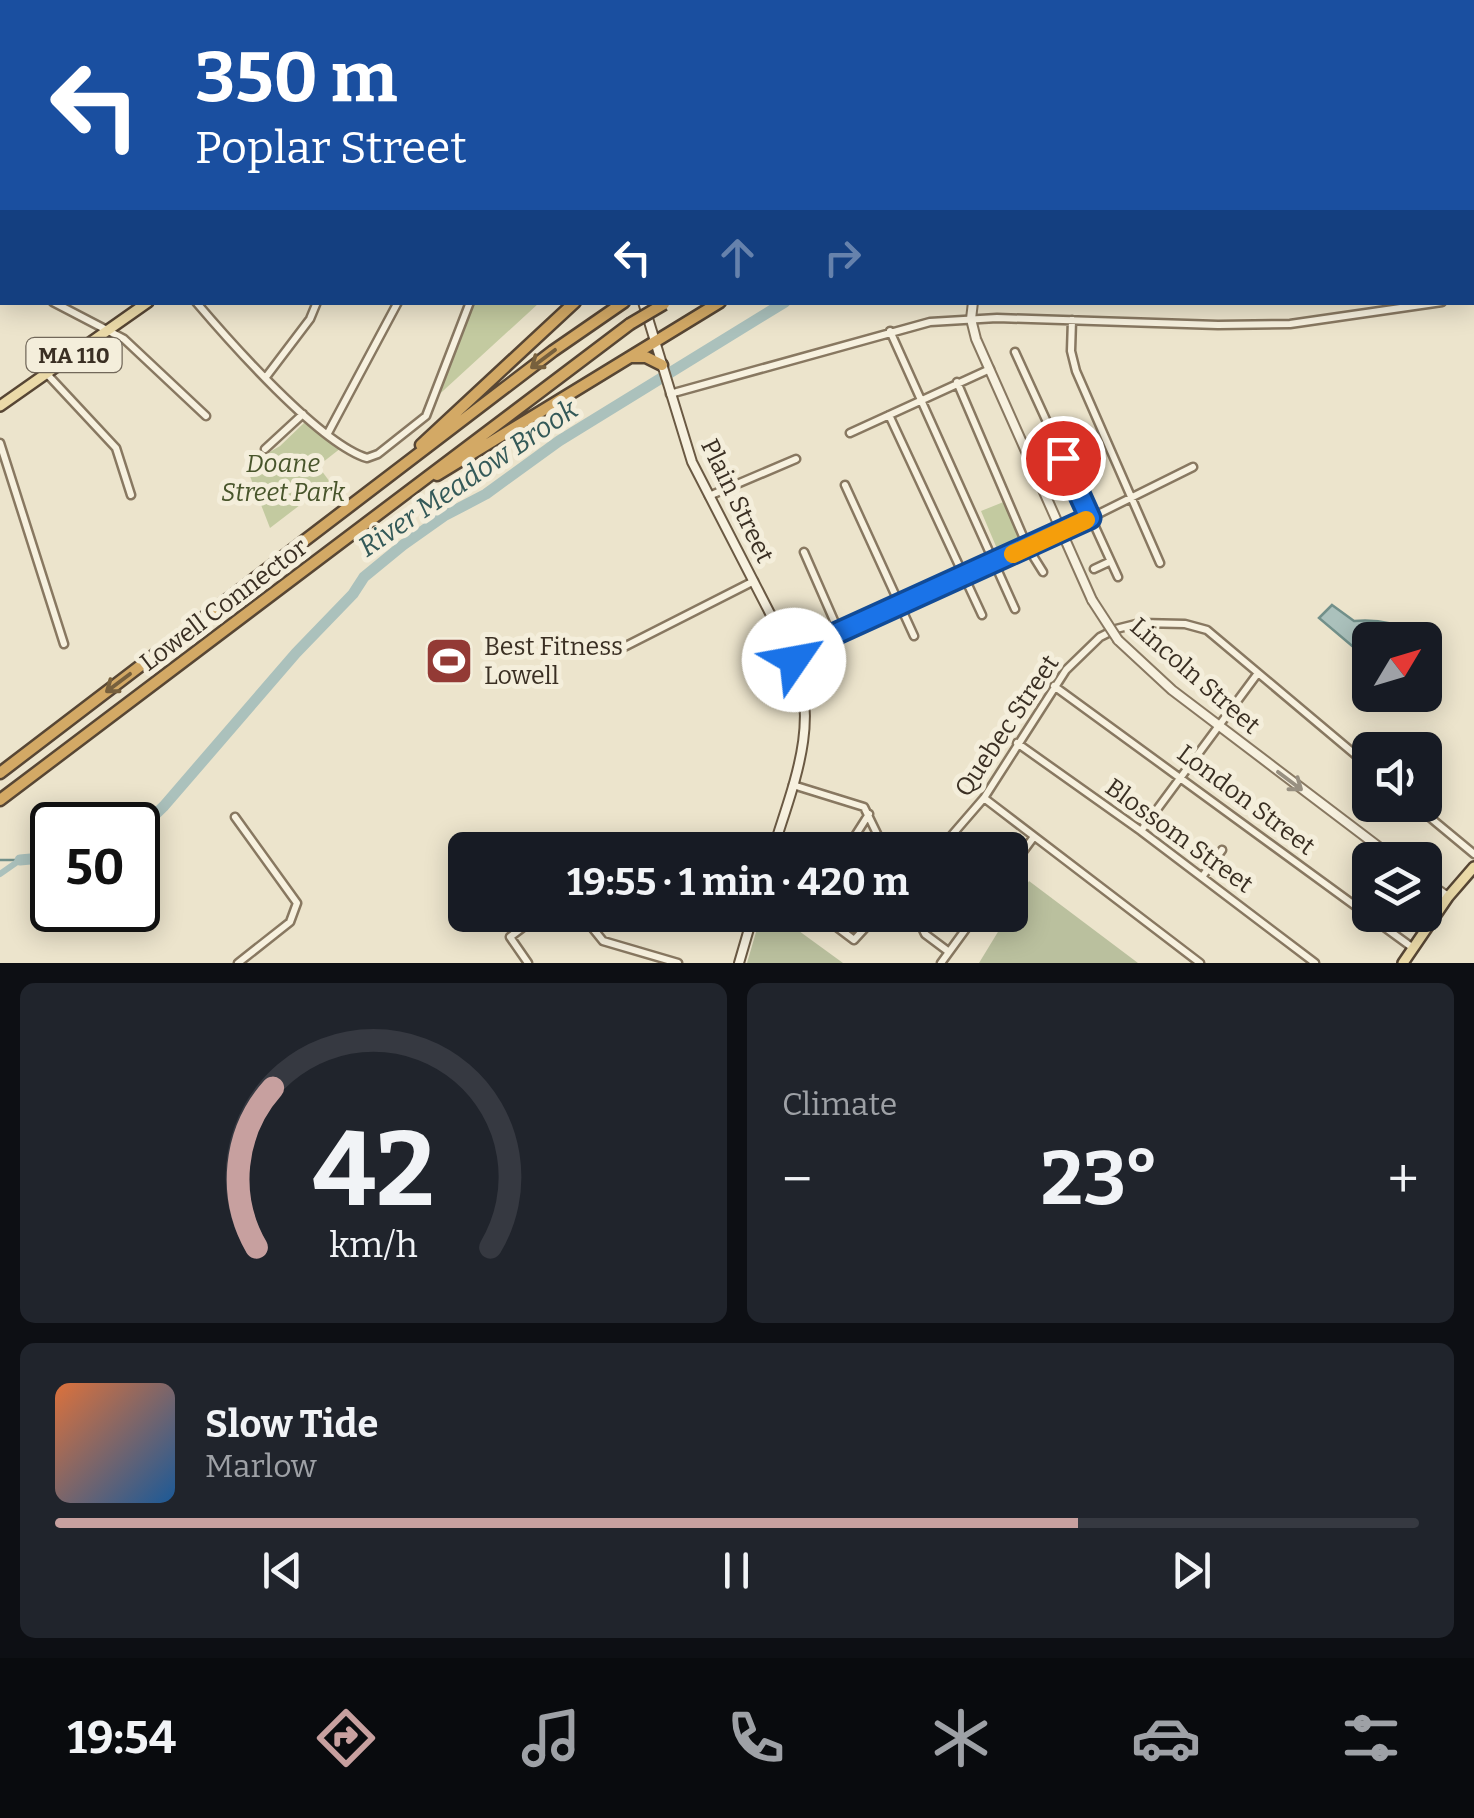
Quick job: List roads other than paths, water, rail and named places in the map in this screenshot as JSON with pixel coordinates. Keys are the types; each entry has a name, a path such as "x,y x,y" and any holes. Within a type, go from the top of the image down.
{"highway":[{"path":"380,484 572,305"},
{"name":"Lowell Connector","path":"0,773 566,342 621,305"},
{"name":"Lowell Connector","path":"4,798 630,324 663,305"},
{"path":"394,502 715,305"},
{"path":"631,357 646,357 662,365"}],"main road":[{"name":"MA 110","path":"0,406 144,305"},
{"path":"1403,963 1448,897 1474,867"}],"street":[{"path":"58,305 111,330 206,416"},
{"path":"199,305 303,414 367,458 423,420 469,305"},
{"path":"266,377 316,305"},
{"path":"328,433 396,305"},
{"name":"Plain Street","path":"645,305 686,445 791,654 805,694 805,740 779,832"},
{"path":"970,319 972,305"},
{"path":"669,390 930,322 970,319 1290,324 1421,305"},
{"name":"Lincoln Street","path":"970,319 1060,532 1092,600 1118,640 1159,679 1372,842"},
{"path":"1072,320 1070,352 1076,371 1160,563"},
{"path":"890,331 1015,609"},
{"path":"1015,352 1118,577"},
{"path":"850,434 990,369"},
{"path":"47,374 116,448 131,496"},
{"path":"957,382 1028,548 1043,572"},
{"path":"265,448 303,414"},
{"path":"890,414 982,615"},
{"path":"0,444 64,644"},
{"path":"709,496 796,458"},
{"path":"791,654 1028,548 1193,466"},
{"path":"845,485 914,636"},
{"path":"804,552 839,632"},
{"path":"1094,569 1109,562"},
{"path":"622,648 754,581"},
{"name":"Quebec Street","path":"954,832 984,798 1066,670 1110,631 1140,623 1200,626 1258,672"},
{"path":"1141,831 1258,672 1352,752"},
{"name":"London Street","path":"1054,686 1413,948"},
{"name":"Blossom Street","path":"1017,743 1315,963"},
{"path":"793,785 862,806 877,832"},
{"path":"984,798 1200,963"},
{"path":"858,832 869,814"},
{"path":"235,817 296,903 290,922 238,963"},
{"path":"1435,822 1474,854"},
{"path":"1028,846 1034,838"},
{"path":"1202,876 1222,850"},
{"path":"1442,893 1448,897"},
{"path":"518,932 510,938 528,963"},
{"path":"596,932 603,941 678,963"},
{"path":"739,963 748,932"},
{"path":"924,932 949,952"},
{"path":"941,963 964,932"}],"water":[{"path":"1332,605 1354,621 1381,622 1352,622 1352,646 1319,618"}],"waterway":[{"name":"River Meadow Brook","path":"160,810 364,577 403,545 444,516 486,494 559,441 780,305"},
{"name":"River Meadow Brook","path":"20,860 30,859"},
{"name":"River Meadow Brook","path":"0,860 20,860"},
{"path":"0,874 20,860"}],"place":[{"name":"Best Fitness Lowell","path":"449,661"}],"park label":[{"name":"Doane Street Park","path":"283,478"}]}
